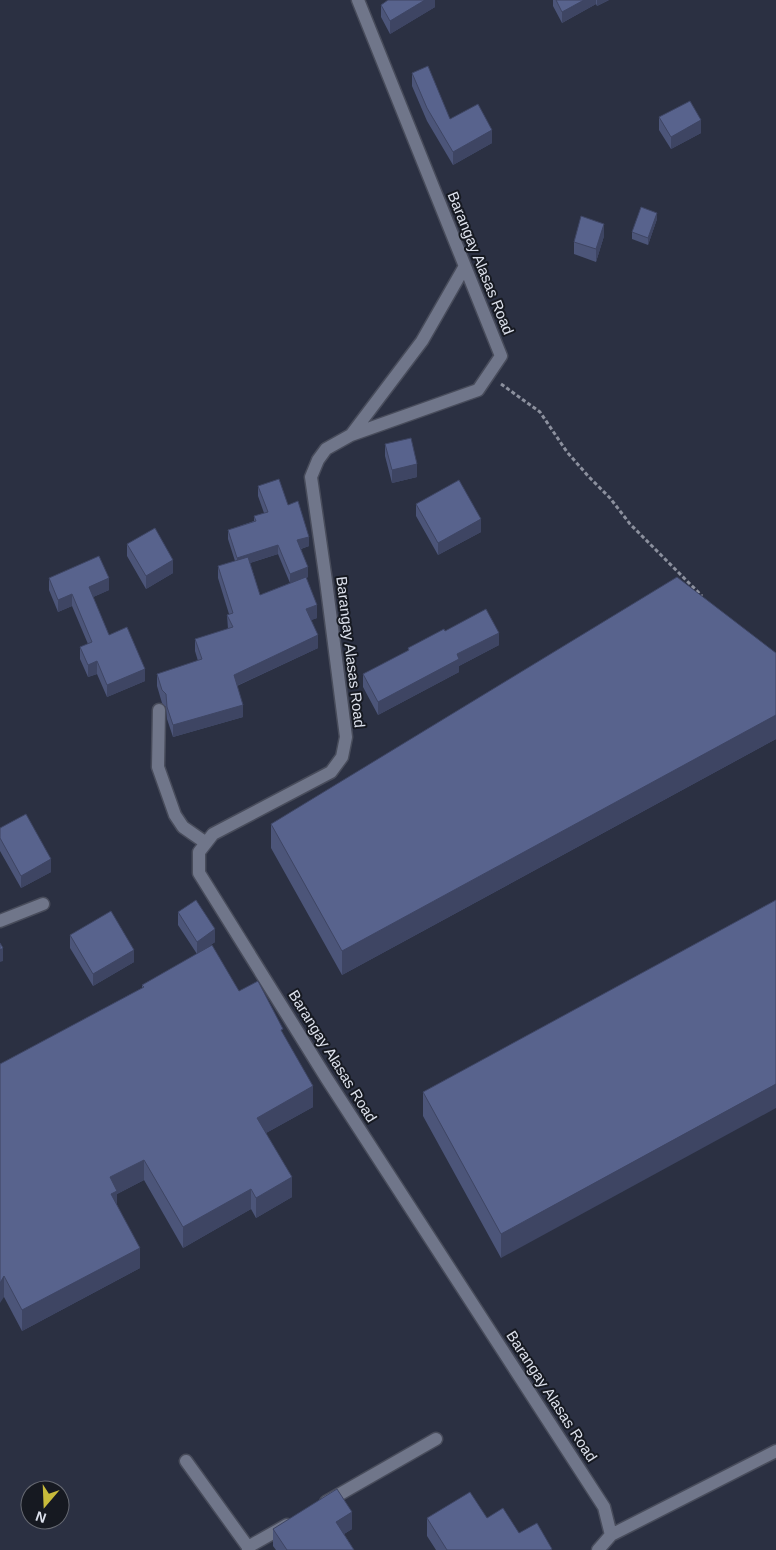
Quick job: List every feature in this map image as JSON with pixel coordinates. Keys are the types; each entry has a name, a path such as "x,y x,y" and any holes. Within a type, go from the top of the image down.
{"street":[{"name":"Barangay Alasas Road","path":"358,0 501,356 478,390 351,435 326,449 318,460 311,477 346,737 342,757 331,772 213,834 199,852 199,873 332,1087 604,1507 611,1535"},
{"path":"351,435 422,342 465,266"},
{"path":"159,710 158,767 175,815 183,827 206,843"},
{"path":"0,921 43,904"},
{"path":"316,1508 436,1439"},
{"path":"598,1550 611,1535 776,1451"},
{"path":"186,1461 248,1549 299,1518"}],"path":[{"path":"489,375 540,412 567,452 610,498 630,524 703,597"}],"building":[{"path":"388,0 425,0 390,21 381,5"},
{"path":"556,0 584,0 562,12"},
{"path":"428,66 450,119 478,104 492,130 453,152 427,108 412,73"},
{"path":"690,101 701,120 671,137 659,117"},
{"path":"641,207 657,213 648,238 632,232"},
{"path":"581,216 604,224 596,249 574,242"},
{"path":"411,438 417,464 392,470 385,444"},
{"path":"279,479 288,505 298,501 309,537 297,540 308,567 290,574 278,545 237,558 228,530 256,521 254,516 268,512 258,486"},
{"path":"459,480 481,519 438,543 416,504"},
{"path":"155,528 173,560 146,576 127,544"},
{"path":"99,556 109,578 89,587 109,635 127,627 145,669 107,685 97,661 88,665 80,647 92,642 72,594 58,600 49,578"},
{"path":"248,557 260,595 306,577 317,605 306,609 318,635 234,675 243,705 173,725 167,707 166,694 162,690 157,674 202,659 195,639 233,627 227,615 233,613 218,566"},
{"path":"677,577 776,653 776,715 342,951 271,824"},
{"path":"486,609 499,633 457,654 459,659 378,702 363,674 409,650 408,648"},
{"path":"26,814 51,859 21,876 0,838 0,828"},
{"path":"196,900 215,929 197,942 178,912"},
{"path":"776,900 776,1084 501,1234 423,1092"},
{"path":"111,911 134,950 93,974 70,935"},
{"path":"212,945 239,991 258,981 283,1029 281,1030 313,1086 257,1118 292,1177 256,1198 251,1189 183,1227 144,1160 110,1177 117,1191 111,1194 140,1248 22,1310 4,1276 0,1283 0,1064 144,987 142,985"},
{"path":"337,1489 352,1512 336,1522 354,1550 287,1550 273,1529"},
{"path":"470,1492 487,1518 503,1508 519,1533 537,1523 552,1549 447,1550 427,1518"}]}
